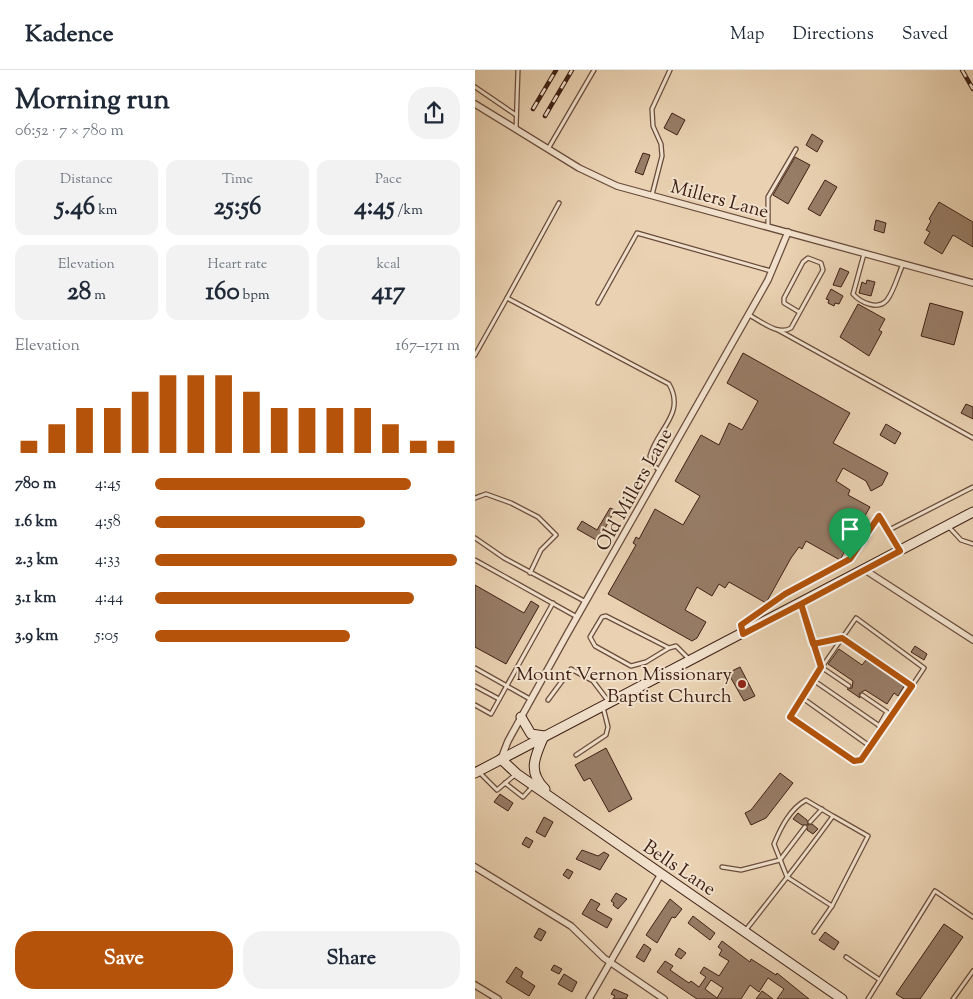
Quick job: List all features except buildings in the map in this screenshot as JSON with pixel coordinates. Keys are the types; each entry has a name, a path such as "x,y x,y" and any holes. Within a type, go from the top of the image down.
{"main road":[{"path":"477,772 801,604 973,512"},
{"path":"521,717 531,734 544,736"},
{"path":"544,736 534,759 533,770 537,782 559,803"},
{"name":"Bells Lane","path":"501,759 534,786 843,999"}],"street":[{"name":"Millers Lane","path":"475,104 595,176 651,196 973,283"},
{"name":"Old Millers Lane","path":"501,759 521,717 749,314 772,271 789,232"},
{"path":"865,570 973,640"},
{"path":"475,867 571,926 610,962 664,999"},
{"path":"589,999 661,874"},
{"path":"475,985 498,999"}],"lane":[{"path":"517,70 517,130"},
{"path":"548,149 594,70"},
{"path":"651,196 662,156 661,144 653,126 652,109 670,70"},
{"path":"475,87 517,115"},
{"path":"768,227 768,197 796,149"},
{"path":"475,355 559,203"},
{"path":"598,303 637,233 772,271"},
{"path":"864,253 853,294 858,300 871,305 887,301 903,264"},
{"path":"778,330 786,331 791,328 823,270 821,263 808,258 803,262 784,298 784,303 799,312"},
{"path":"507,298 669,384 675,395 675,406 650,456 651,463 661,472"},
{"path":"749,314 973,438"},
{"path":"889,531 973,487"},
{"path":"475,498 486,494 511,502 538,517 556,535 541,550 531,573"},
{"path":"743,634 741,625 778,599 824,571 850,559 879,516 900,551"},
{"path":"947,526 961,540 973,544"},
{"path":"475,538 531,573 586,602"},
{"path":"475,560 577,617"},
{"path":"475,705 491,714 553,603"},
{"path":"801,604 821,667 849,686"},
{"path":"669,648 606,616 603,617 590,637 595,646 631,666 646,662 669,648 677,646 691,661"},
{"path":"856,618 924,668 871,747 861,760 854,761 790,717 791,712 842,638 856,618"},
{"path":"813,644 842,638 912,686"},
{"path":"475,668 531,700"},
{"path":"548,700 571,669 593,680 606,705 608,727 606,735 575,755"},
{"path":"813,680 884,729"},
{"path":"475,686 499,699"},
{"path":"862,695 887,712 879,726"},
{"path":"801,697 871,747"},
{"path":"477,772 497,790 517,774"},
{"path":"505,784 523,797 534,786"},
{"path":"814,932 832,906 868,836 806,800 797,805 780,829 774,844 787,877 832,906"},
{"path":"810,822 822,809"},
{"path":"745,931 833,816"},
{"path":"722,868 741,870 780,860 805,828"},
{"path":"868,999 935,891 973,917"},
{"path":"846,957 880,980"},
{"path":"953,999 973,971"}],"railway":[{"path":"533,109 556,70"},
{"path":"545,116 572,70"},
{"path":"962,70 973,89"}],"place":[{"name":"Mount Vernon Missionary Baptist Church","path":"742,684"}],"route":[{"path":"850,559 824,571 785,594 741,625 741,628 743,634 801,604 813,644 821,667 791,712 790,717 854,761 861,760 912,686 842,638 813,644 801,604 900,551 879,516 850,559"}]}
